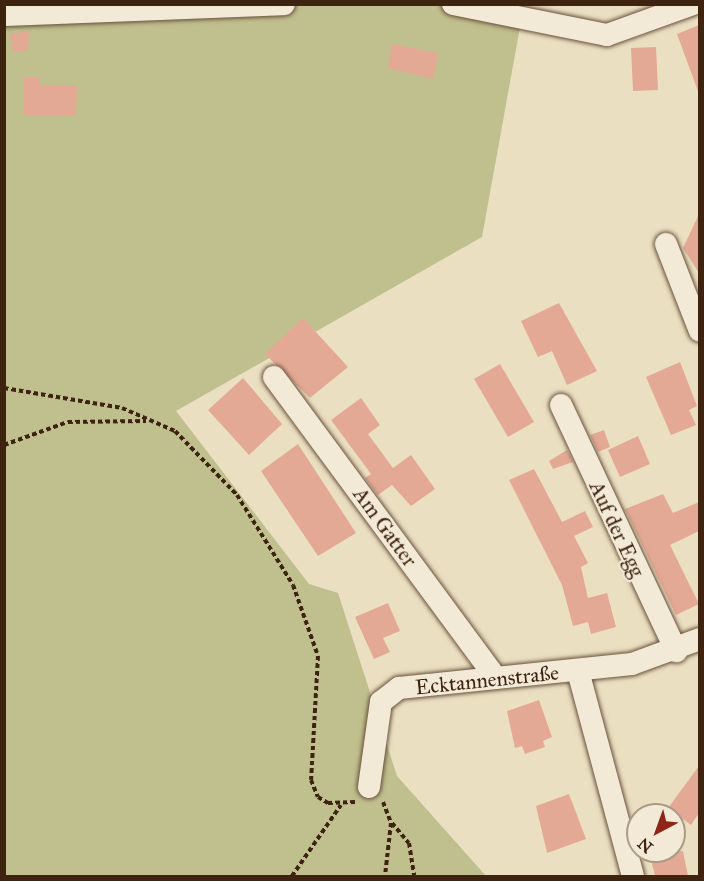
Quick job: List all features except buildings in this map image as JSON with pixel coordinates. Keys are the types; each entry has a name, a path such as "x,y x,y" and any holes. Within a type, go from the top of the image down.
{"street":[{"path":"4,15 284,4"},
{"path":"453,4 607,35 693,4"},
{"path":"666,244 699,331"},
{"name":"Am Gatter","path":"274,377 495,677"},
{"name":"Auf der Egg","path":"561,405 676,651"},
{"name":"Ecktannenstraße","path":"369,788 374,777 374,724 381,702 391,693 495,677 578,671 676,651 699,639"},
{"name":"Ecktannenstraße","path":"578,671 633,876"}],"path":[{"path":"4,388 122,408 147,421 175,431 197,450 237,495 278,555 318,656 311,780 318,797 341,804 355,802 369,788 387,805 391,823 386,876"},
{"path":"4,446 68,422 147,421"},
{"path":"292,876 341,804"},
{"path":"391,823 409,843 414,876"}],"shaded area":[{"path":"5,5 524,5 482,237 176,411 309,584 338,593 397,776 486,876 5,876"}]}
